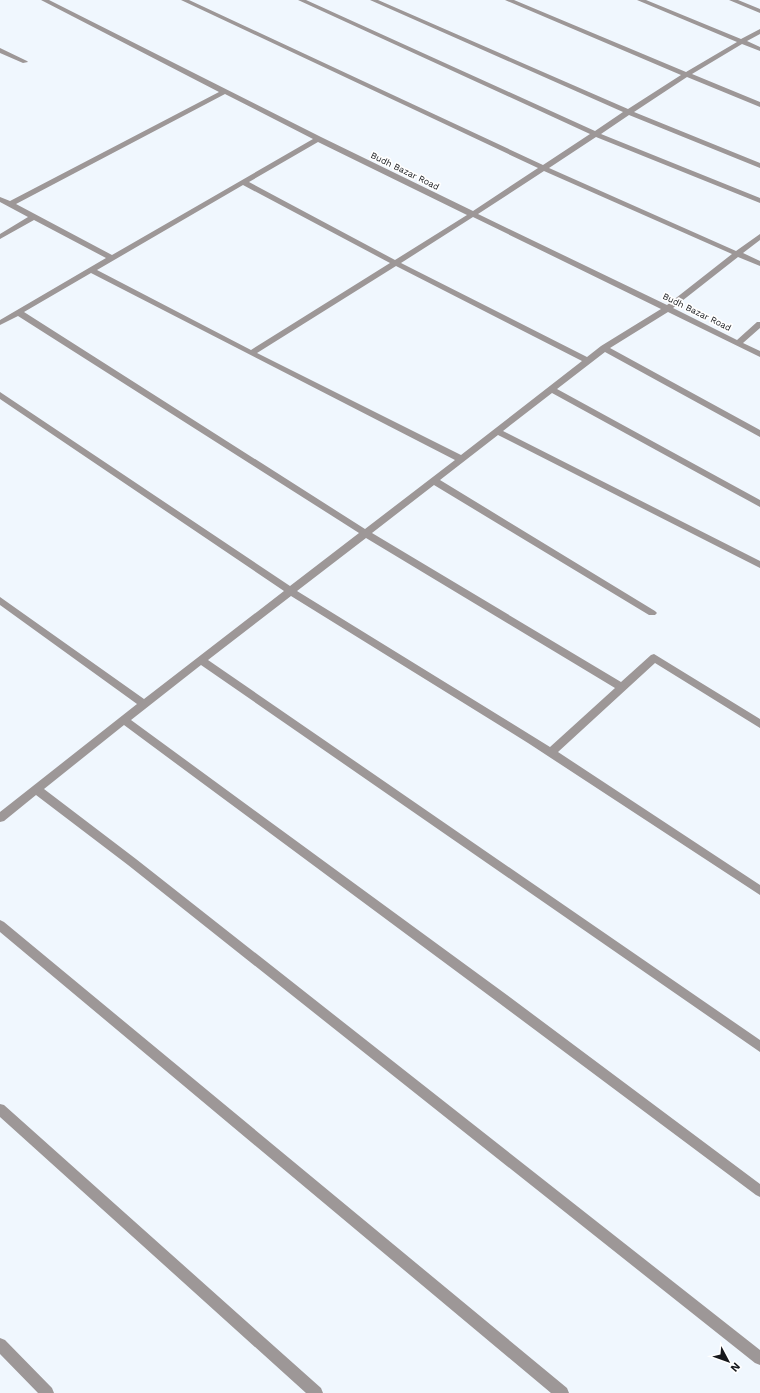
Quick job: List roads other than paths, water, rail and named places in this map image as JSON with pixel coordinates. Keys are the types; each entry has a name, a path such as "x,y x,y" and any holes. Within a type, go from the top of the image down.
{"street":[{"name":"Budh Bazar Road","path":"44,0 318,139 760,354"},
{"path":"184,0 543,168 760,264"},
{"path":"302,0 595,134 760,202"},
{"path":"373,0 628,112 760,166"},
{"path":"508,0 760,105"},
{"path":"640,0 760,49"},
{"path":"732,0 760,11"},
{"path":"251,353 472,215 685,75 760,31"},
{"path":"0,50 25,62"},
{"path":"11,204 226,91"},
{"path":"0,322 318,139"},
{"path":"243,182 396,263 588,361"},
{"path":"0,199 111,258"},
{"path":"0,237 34,217"},
{"path":"0,818 144,704 604,348 667,309 760,236"},
{"path":"91,270 461,459"},
{"path":"18,312 365,533 622,687"},
{"path":"738,343 760,324"},
{"path":"604,348 760,434"},
{"path":"551,389 760,504"},
{"path":"0,395 290,591 551,752 760,891"},
{"path":"498,431 760,565"},
{"path":"433,480 652,613"},
{"path":"0,600 144,704"},
{"path":"551,752 654,658 760,724"},
{"path":"201,660 760,1047"},
{"path":"124,720 760,1191"},
{"path":"36,789 144,871 760,1358"},
{"path":"0,925 562,1393"},
{"path":"0,1109 316,1393"},
{"path":"0,1345 47,1393"}]}
